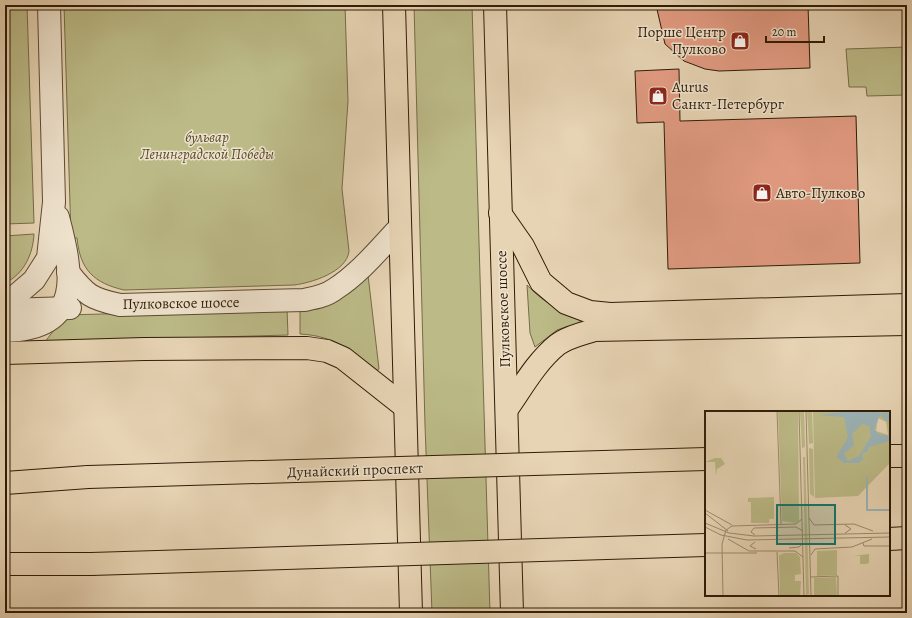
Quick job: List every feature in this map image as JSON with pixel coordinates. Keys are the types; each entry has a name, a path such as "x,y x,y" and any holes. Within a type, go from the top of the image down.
{"main road":[{"path":"394,5 405,406 408,610"},
{"name":"Пулковское шоссе","path":"495,5 506,409 515,610"},
{"path":"500,213 523,246 541,282 566,303 590,312 610,314 907,305"},
{"path":"506,409 541,362 557,344 576,335 594,330 907,324"},
{"path":"5,353 144,349 307,348 323,350 343,358 405,406"},
{"path":"890,456 907,456"},
{"name":"Дунайский проспект","path":"5,483 88,477 705,459"},
{"path":"890,539 907,538"},
{"path":"5,564 91,564 705,545"}],"street":[{"path":"5,305 34,280 48,258 54,202 49,5"},
{"path":"5,331 25,330 44,324 63,308 69,289 68,272 64,242 54,202"},
{"name":"Пулковское шоссе","path":"68,272 84,292 101,301 120,305 304,300 320,297 335,289 354,274 400,227"},
{"path":"5,310 120,305"}],"green space":[{"path":"5,5 27,5 34,223 5,224"},
{"name":"бульвар Ленинградской Победы","path":"64,5 345,5 348,101 342,189 349,251 347,258 342,265 318,279 294,285 124,290 104,283 90,273 81,259 77,238 71,238"},
{"path":"414,5 472,5 490,613 432,613 425,425"},
{"path":"907,47 907,95 867,96 866,87 849,87 846,49"},
{"path":"34,234 32,249 26,263 12,279 5,283 5,236"},
{"path":"368,275 379,369 376,371 342,345 312,335 300,334 300,308"},
{"path":"527,285 541,298 555,307 570,314 588,319 557,330 535,347 530,333"},
{"path":"287,309 288,335 45,342 65,315"}],"building":[{"name":"Порше Центр Пулково","path":"656,5 808,5 810,68 719,71 705,69 684,61 665,44"},
{"name":"Авто-Пулково","path":"679,69 680,121 856,116 860,263 668,269 664,122 637,123 635,71"}],"place":[{"name":"Порше Центр Пулково","path":"740,41"},
{"name":"Aurus Санкт-Петербург","path":"658,96"},
{"name":"Авто-Пулково","path":"762,193"}]}
